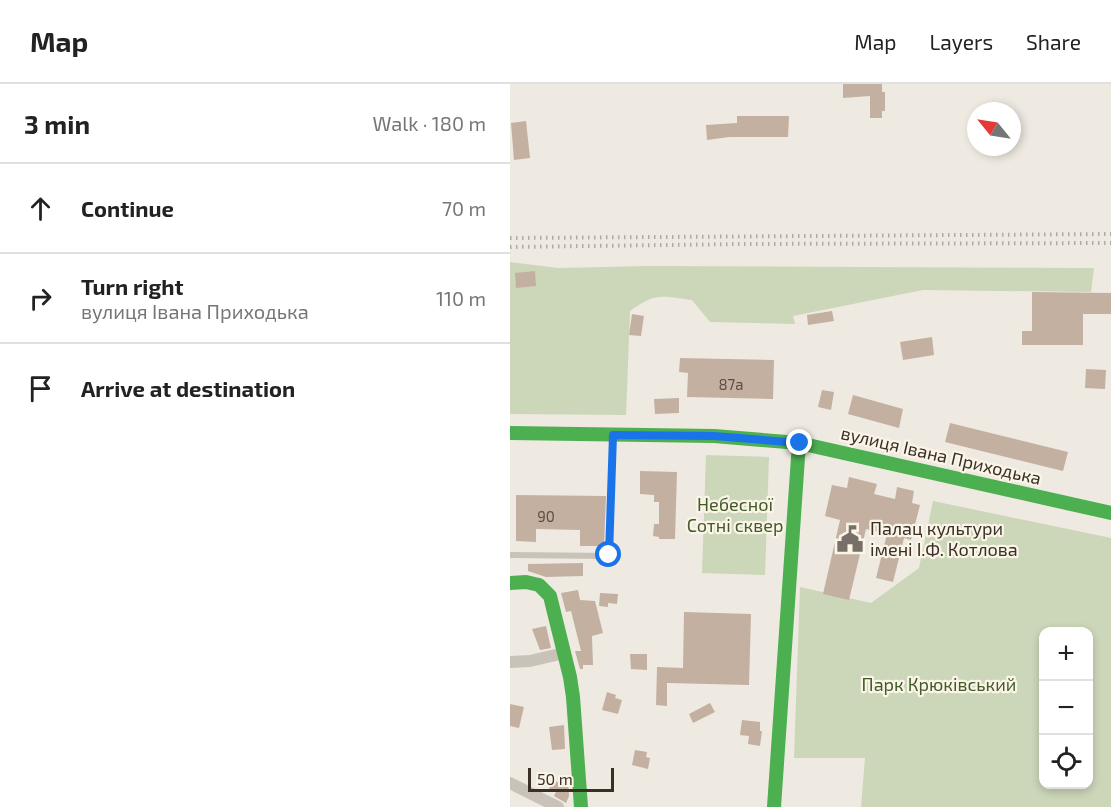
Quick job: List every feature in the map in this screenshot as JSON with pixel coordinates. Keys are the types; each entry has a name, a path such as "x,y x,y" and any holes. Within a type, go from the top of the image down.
{"street":[{"name":"вулиця Івана Приходька","path":"510,432 714,436 800,443 1111,513"},
{"path":"774,807 800,443"},
{"path":"510,583 533,584 547,591 550,596 573,697 581,807"},
{"path":"510,662 530,661 564,652"},
{"path":"510,783 558,807"}],"lane":[{"path":"510,555 609,555 613,435"}],"green space":[{"path":"510,262 558,268 647,266 1094,268 1091,292 923,290 793,316 795,324 710,322 692,300 653,298 630,311 626,415 510,414"},
{"name":"Небесної Сотні сквер","path":"706,455 769,457 765,575 702,573"},
{"name":"Парк Крюківський","path":"933,501 1111,538 1111,807 861,807 865,758 794,758 800,587 871,603 919,568"}],"building":[{"path":"843,84 882,84 882,92 885,92 885,111 882,111 882,118 870,118 870,96 843,98"},
{"path":"737,116 789,116 788,137 729,137 707,140 706,125 737,123"},
{"path":"526,121 530,158 514,160 511,123"},
{"path":"535,271 536,286 516,288 515,273"},
{"path":"1032,292 1111,293 1111,314 1083,314 1083,345 1022,345 1022,331 1032,331"},
{"path":"832,311 834,321 808,325 807,315"},
{"path":"632,314 644,316 641,336 629,335"},
{"path":"932,337 934,355 903,360 900,342"},
{"path":"680,358 774,360 773,399 687,397 688,373 679,372"},
{"path":"1086,369 1106,370 1105,389 1085,388"},
{"path":"822,390 834,392 831,410 818,407"},
{"path":"853,395 903,409 899,428 848,414"},
{"path":"679,398 679,413 655,414 654,399"},
{"path":"950,423 1068,452 1063,471 945,442"},
{"path":"640,471 677,472 675,539 659,539 653,536 654,524 659,524 659,502 654,502 654,495 640,494"},
{"name":"Палац культури імені І.Ф. Котлова","path":"849,477 877,484 874,494 895,499 897,487 914,491 912,503 920,505 911,540 904,538 893,582 876,578 887,534 866,529 849,600 823,594 840,520 825,516 832,485 847,488"},
{"path":"516,495 606,496 604,546 580,546 580,530 536,529 536,542 516,541"},
{"path":"583,563 583,576 546,577 528,571 528,564"},
{"path":"578,590 580,600 595,601 603,633 592,636 593,665 583,665 583,669 580,669 575,651 581,651 571,611 566,612 561,593"},
{"path":"600,593 618,594 617,604 608,603 608,607 599,606"},
{"path":"684,612 751,614 749,685 667,683 667,706 656,705 657,667 683,668"},
{"path":"546,626 551,648 540,650 532,629"},
{"path":"630,654 647,654 647,670 631,669"},
{"path":"607,692 622,700 618,714 602,710"},
{"path":"710,703 715,712 693,723 689,714"},
{"path":"510,704 524,707 519,728 510,726"},
{"path":"742,720 760,722 760,731 762,731 760,746 748,744 749,736 740,735"},
{"path":"564,725 565,749 552,750 549,727"},
{"path":"635,750 647,752 646,757 650,758 648,769 632,765"},
{"path":"562,776 568,779 569,796 566,803 554,796 556,792 549,789 553,780 560,783"}],"railway":[{"path":"510,238 1111,234"},
{"path":"510,247 1111,243"}],"traffic: fast":[{"path":"510,433 714,436 799,443 1111,513"},
{"path":"774,807 799,443"},
{"path":"510,583 526,582 539,585 550,596 573,697 581,807"}],"place":[{"name":"Палац культури імені І.Ф. Котлова","path":"850,539"}],"route":[{"path":"609,555 613,435 714,436 800,443"}]}
